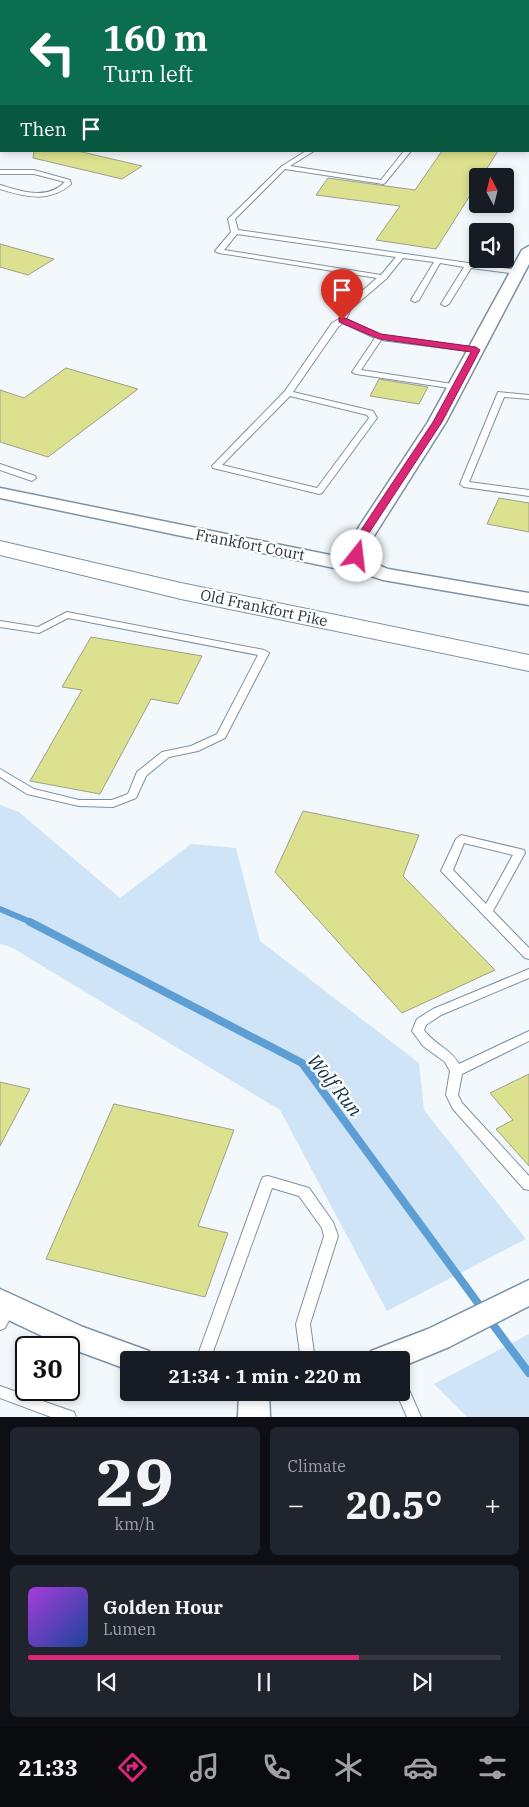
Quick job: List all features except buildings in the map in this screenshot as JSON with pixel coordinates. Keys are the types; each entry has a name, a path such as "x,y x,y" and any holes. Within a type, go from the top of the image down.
{"main road":[{"name":"Old Frankfort Pike","path":"0,548 181,591 529,663"}],"street":[{"path":"373,570 357,556 362,536 438,422 529,250"},
{"name":"Frankfort Court","path":"0,492 373,570 384,574 529,599"},
{"path":"410,1352 458,1330 522,1296"},
{"path":"3,1311 120,1353"},
{"path":"254,1401 254,1417"}],"lane":[{"path":"235,232 231,219 284,167 309,152"},
{"path":"284,167 384,182 407,152"},
{"path":"0,172 34,172 68,181 68,184 56,192 40,197 0,187"},
{"path":"235,232 469,265 445,304"},
{"path":"235,232 219,251 383,277"},
{"path":"288,393 370,413 374,418 319,491 216,466 288,393 309,360 342,320 348,308 383,277 401,256"},
{"path":"415,300 438,261"},
{"path":"490,268 517,272"},
{"path":"342,320 379,336 476,350"},
{"path":"379,336 356,372 456,387"},
{"path":"529,398 501,394 464,484 529,493"},
{"path":"0,468 32,478"},
{"path":"0,624 39,630 67,615 264,653 221,736 194,749 166,754 141,774 132,796 113,804 79,803 31,792 0,772"},
{"path":"486,912 520,853 461,839 447,871 486,912 529,955"},
{"path":"529,973 437,1012 422,1022 418,1031 427,1043 450,1059 456,1071 452,1095 457,1106 529,1185"},
{"path":"456,1071 529,1036"},
{"path":"206,1351 268,1181 304,1192 328,1226 331,1236 303,1324 307,1351"},
{"path":"0,1392 69,1417"},
{"path":"407,1401 414,1417"}],"shaded area":[{"path":"0,805 19,812 120,898 191,844 236,848 260,941 419,1063 424,1110 526,1239 387,1311 280,1110 11,947 0,944"},
{"path":"529,1334 529,1417 467,1417 434,1384"}],"waterway":[{"name":"Wolf Run","path":"0,909 33,923"},
{"name":"Wolf Run","path":"30,922 302,1063 483,1310"},
{"name":"Wolf Run","path":"488,1318 529,1373"}],"route":[{"path":"342,320 379,336 476,350 438,422 362,536 357,547 357,556"}]}
